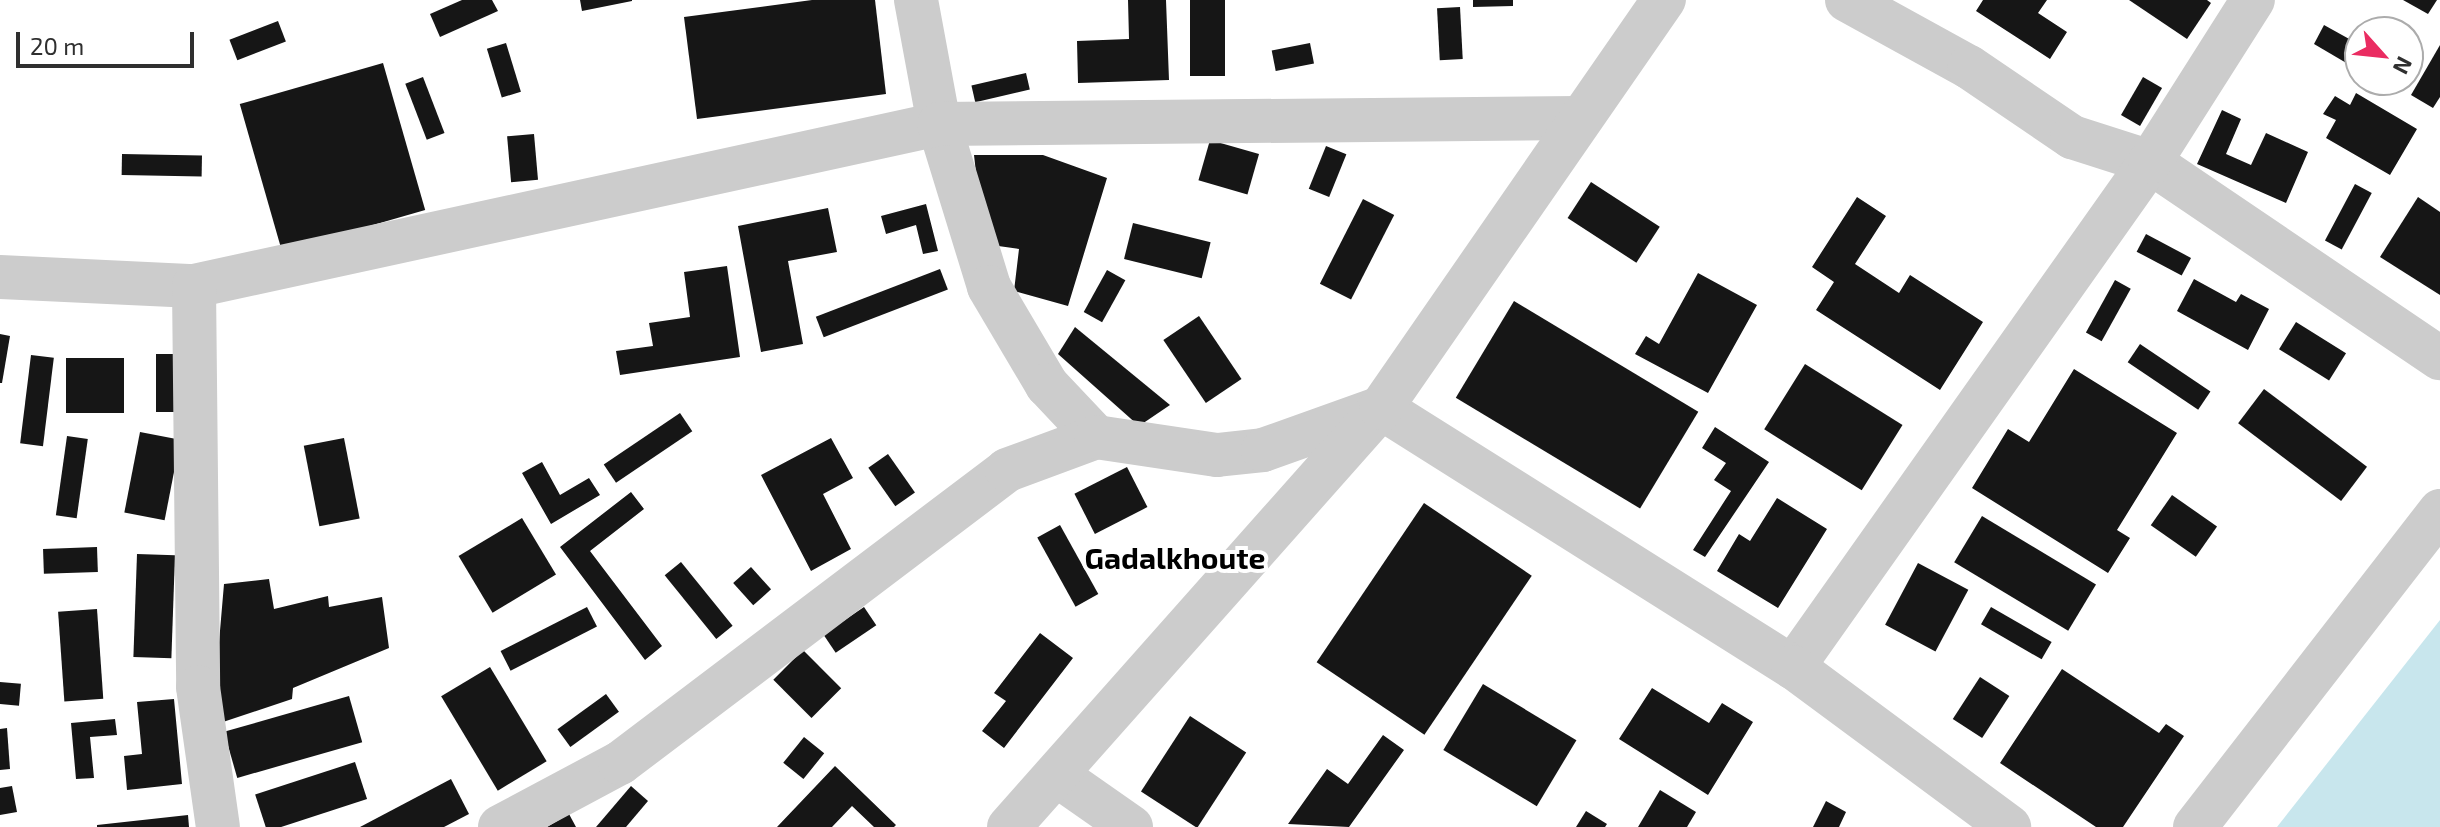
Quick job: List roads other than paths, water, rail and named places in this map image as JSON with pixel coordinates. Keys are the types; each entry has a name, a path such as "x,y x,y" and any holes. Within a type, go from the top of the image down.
{"street":[{"path":"916,0 939,124 989,287 1047,385 1096,437"},
{"path":"1009,827 1058,776 1381,408 1578,118 1664,0"},
{"path":"1847,0 1969,67 2072,137 2150,162 2440,358"},
{"path":"1793,667 2150,162 2253,0"},
{"path":"0,277 194,286 939,124 1578,118"},
{"path":"194,286 198,687 218,827"},
{"path":"500,827 620,763 1007,470 1096,437 1233,453 1263,450 1381,408"},
{"path":"1381,408 1793,667 2009,827"},
{"path":"2195,827 2440,511"},
{"path":"1058,776 1131,827"}],"water":[{"path":"2440,620 2440,827 2277,827"}],"district":[{"name":"Gadalkhoute","path":"1175,557"}]}
